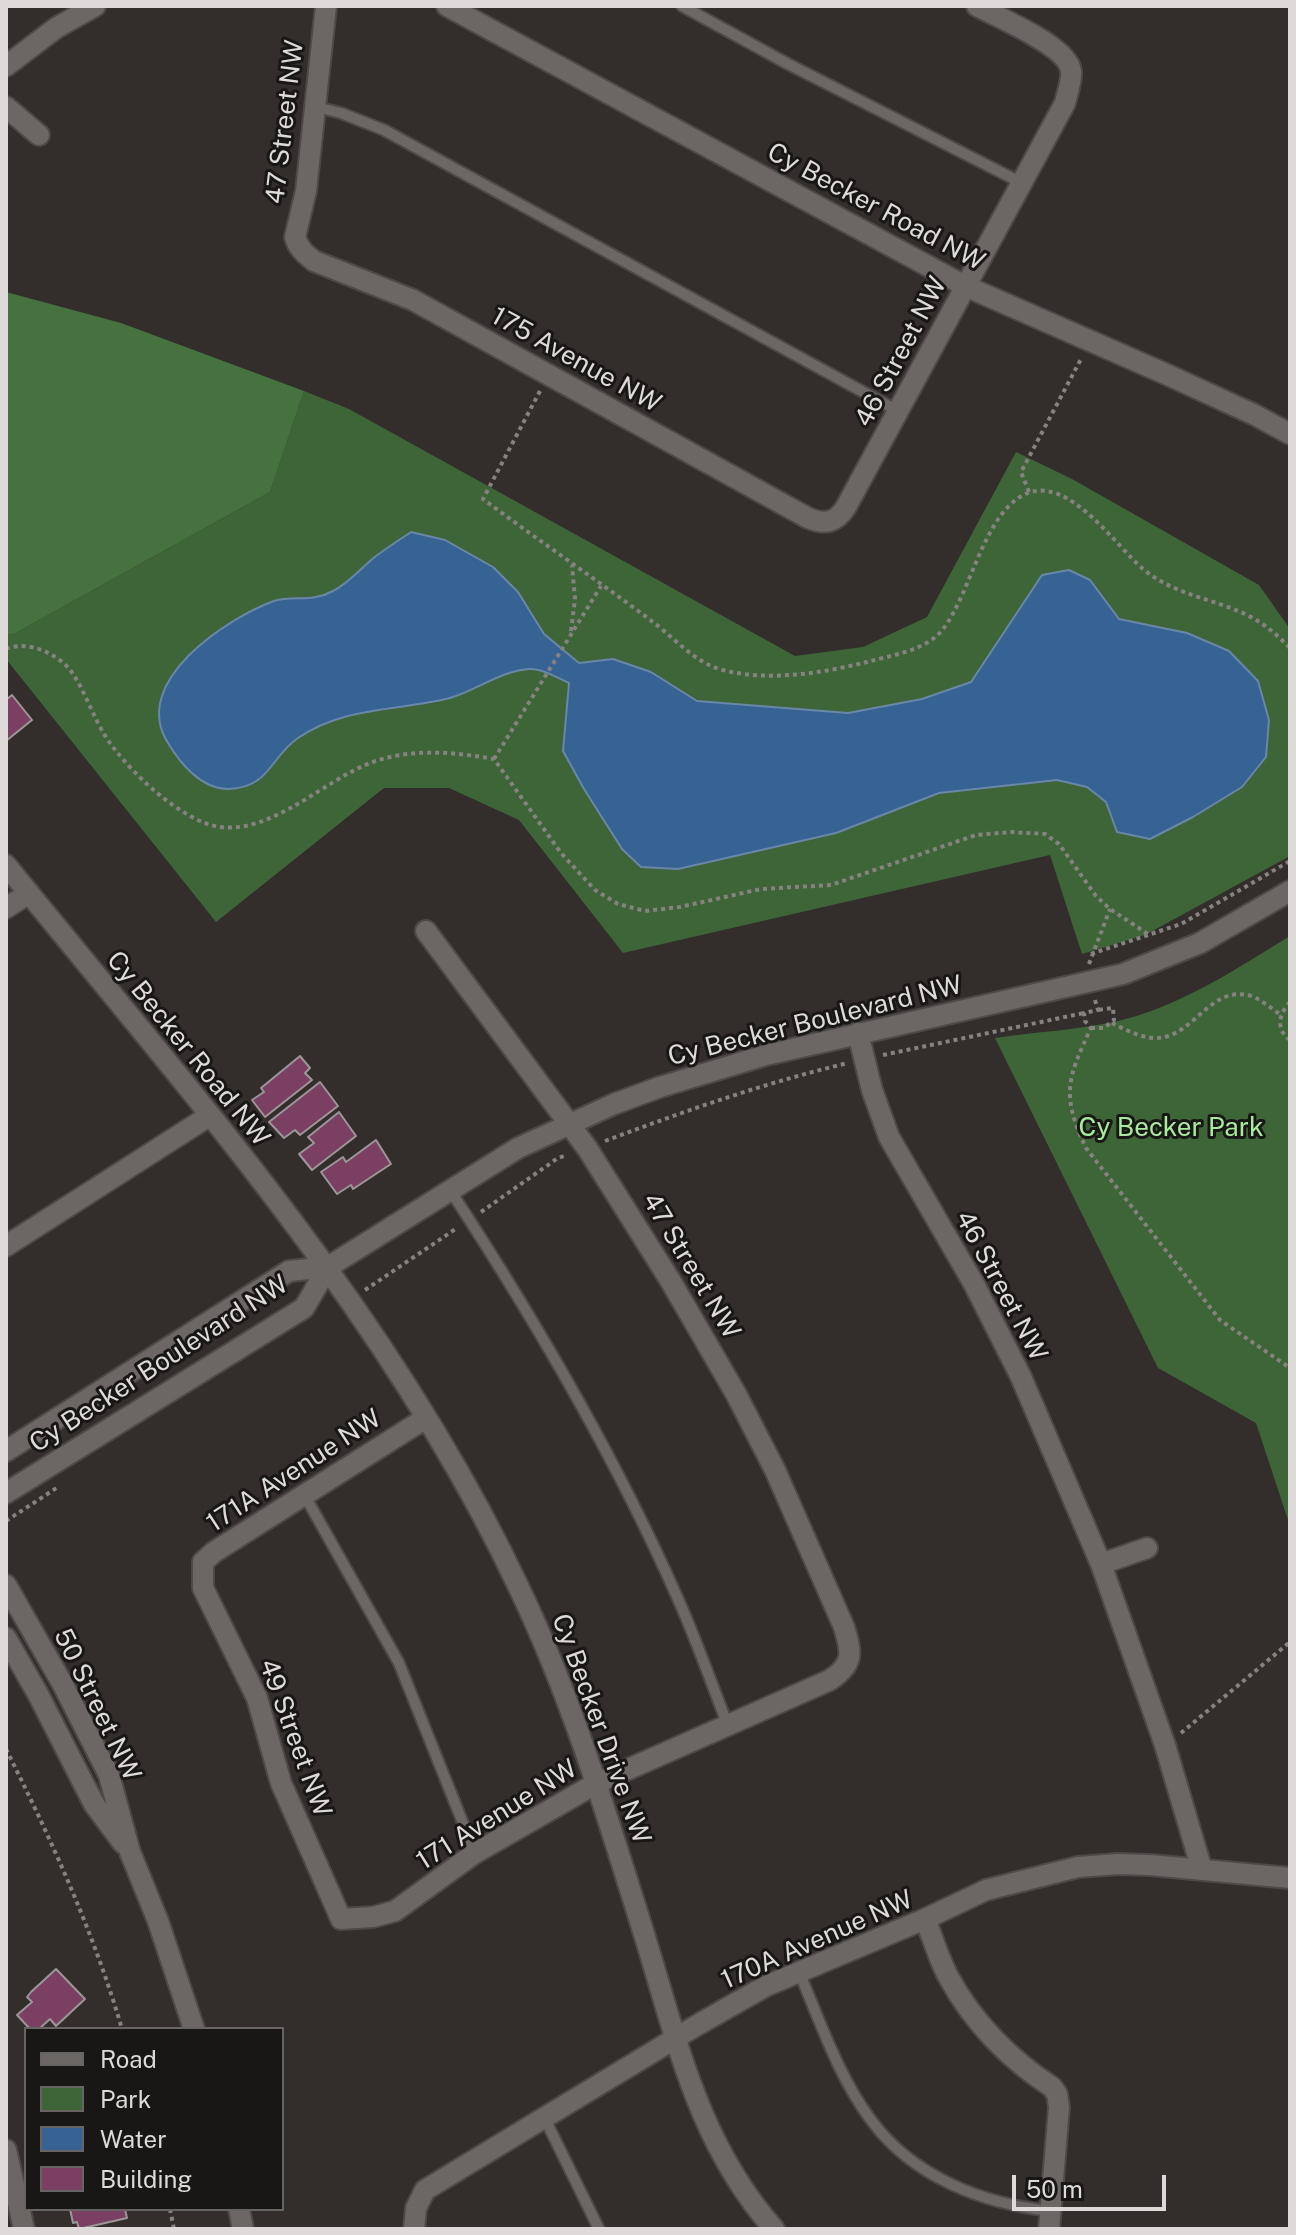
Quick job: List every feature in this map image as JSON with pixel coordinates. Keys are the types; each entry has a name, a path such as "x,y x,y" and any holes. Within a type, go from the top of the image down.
{"street":[{"path":"6,66 56,28 95,6"},
{"name":"47 Street NW","path":"297,244 295,237 306,191 326,6"},
{"name":"Cy Becker Road NW","path":"447,6 965,286 1255,415 1290,434"},
{"name":"46 Street NW","path":"830,523 840,517 846,507 1065,103 1071,71 1066,59 1055,48 977,6"},
{"path":"6,107 39,135"},
{"name":"175 Avenue NW","path":"297,244 314,261 413,300 808,518 830,523"},
{"name":"Cy Becker Road NW","path":"6,865 328,1267"},
{"name":"Cy Becker Boulevard NW","path":"6,1451 289,1271 328,1267 518,1148 570,1124 660,1087 766,1055 1091,983 1167,958 1200,943 1290,891"},
{"path":"6,908 29,893"},
{"name":"47 Street NW","path":"426,931 587,1148 677,1291 743,1406 775,1470 844,1627 849,1643 849,1662"},
{"name":"46 Street NW","path":"858,1033 889,1137 974,1284 1021,1377 1101,1564 1165,1745 1202,1870"},
{"path":"6,1246 209,1116"},
{"name":"Cy Becker Boulevard NW","path":"6,1493 304,1308 328,1267"},
{"name":"Cy Becker Drive NW","path":"328,1267 397,1368 475,1501 520,1589 561,1679 597,1783 687,2080 719,2150 758,2211 774,2229"},
{"name":"171A Avenue NW","path":"201,1575 203,1562 214,1552 426,1418"},
{"path":"1101,1564 1147,1548"},
{"name":"49 Street NW","path":"201,1575 208,1601 257,1698 292,1811 341,1919"},
{"name":"50 Street NW","path":"6,1585 62,1683 109,1775 130,1852 155,1913 193,2027"},
{"name":"50 Street NW","path":"6,1638 94,1804 130,1852"},
{"name":"171 Avenue NW","path":"341,1919 373,1917 395,1911 475,1853 597,1783 830,1680 843,1672 849,1662"},
{"name":"170A Avenue NW","path":"414,2229 416,2208 425,2190 675,2039 766,1986 986,1890 1078,1867 1150,1865 1290,1878"},
{"path":"925,1919 949,1977 975,2018 1009,2056 1057,2094 1059,2107 1050,2220"},
{"path":"6,2150 24,2229"}],"lane":[{"path":"682,6 788,64 1022,183"},
{"path":"316,107 384,130 899,412"},
{"path":"450,1190 552,1352 619,1475 679,1600 727,1723"},
{"path":"305,1496 399,1663 475,1853"},
{"path":"799,1972 843,2075 871,2120 902,2154 932,2174 973,2194 1050,2220"},
{"path":"545,2119 599,2229"}],"path":[{"path":"1029,492 1021,472 1090,341"},
{"path":"548,375 483,499 648,618 702,661 723,670 790,675 843,668 906,652 926,643 941,632 952,617 995,525 1011,505 1029,492 1055,493 1072,500 1141,567 1162,583 1248,615 1272,630 1290,648"},
{"path":"571,633 575,599 572,565"},
{"path":"494,759 601,586"},
{"path":"6,649 15,645 36,648 70,670 97,724 116,752 180,811 204,823 231,826 260,822 374,761 415,753 457,753 494,759 537,822 586,881 618,904 645,911 680,907 761,889 831,885 976,835 1011,832 1045,834 1059,844 1096,896 1151,936"},
{"path":"1091,954 1151,936 1212,908 1290,861"},
{"path":"1098,1010 1089,959 1110,909"},
{"path":"1112,1023 1151,1038 1164,1037 1187,1027 1221,997 1235,994 1258,999 1280,1014"},
{"path":"1290,1002 1280,1014 1281,1028 1290,1040"},
{"path":"350,1300 558,1158 756,1087 865,1059 1098,1010 1113,1008 1115,1014 1112,1023 1104,1028 1091,1028 1085,1021 1084,1013"},
{"path":"1091,1028 1070,1079 1069,1101 1073,1120 1086,1148 1220,1320 1290,1368"},
{"path":"6,1521 58,1487"},
{"path":"1179,1735 1290,1642"},
{"path":"6,1749 79,1911 110,1986 121,2027"}],"green space":[{"path":"6,292 121,323 304,391 270,492 14,634 6,635"},
{"path":"304,391 349,409 795,656 863,647 927,617 1016,452 1072,479 1259,585 1290,629 1290,856 1145,935 1082,954 1050,855 623,953 519,820 449,788 384,788 216,922 6,659 6,635 14,634 270,492"},
{"name":"Cy Becker Park","path":"1290,936 1290,1526 1256,1423 1158,1368 995,1038 1088,1027 1141,1014 1186,996"}],"water":[{"path":"411,532 445,540 493,567 518,592 544,634 579,663 613,659 651,672 697,701 848,713 922,699 971,682 1042,575 1069,570 1090,580 1119,619 1187,633 1229,651 1258,681 1269,720 1266,757 1242,787 1150,839 1117,832 1106,802 1087,787 1057,780 939,793 836,833 678,869 641,867 622,849 563,751 569,683 539,670 508,673 450,698 334,720 298,738 261,777 242,787 218,788 192,774 168,743 159,720 162,697 172,676 189,656 210,637 254,609 274,601 317,597 333,591"}],"building":[{"path":"12,695 32,720 6,741 6,700"},
{"path":"300,1056 310,1068 305,1073 312,1080 265,1117 252,1100 264,1092 261,1088"},
{"path":"320,1082 338,1106 300,1135 295,1130 284,1138 269,1122"},
{"path":"339,1112 356,1136 312,1170 299,1154 314,1143 308,1137"},
{"path":"376,1140 391,1164 353,1189 351,1185 337,1194 321,1172 343,1157 346,1162"},
{"path":"56,1969 85,1999 56,2026 50,2019 41,2027 28,2027 17,2015 32,2002 27,1997"},
{"path":"70,2211 125,2211 127,2218 79,2229 77,2222 73,2223"}]}
